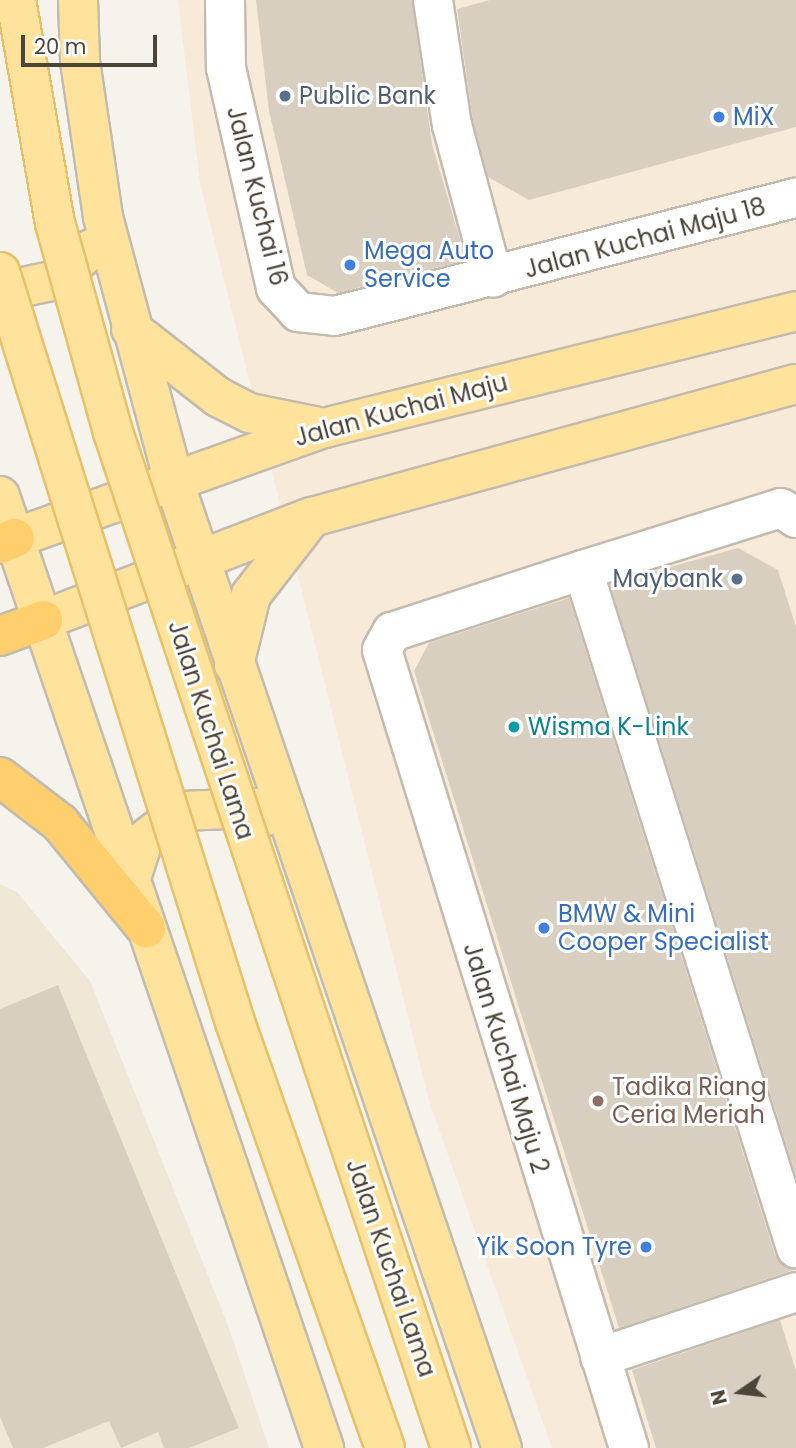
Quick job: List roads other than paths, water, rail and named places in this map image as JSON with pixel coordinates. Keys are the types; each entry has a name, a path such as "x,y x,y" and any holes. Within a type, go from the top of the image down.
{"highway":[{"path":"0,636 43,620"},
{"path":"0,777 60,823 146,928"}],"main road":[{"name":"Jalan Kuchai Lama","path":"16,0 55,223 113,432 452,1448"},
{"path":"78,0 80,61 103,218 174,482 289,830 502,1448"},
{"path":"0,292 56,280 88,254 103,218"},
{"path":"0,272 235,1022 385,1448"},
{"name":"Jalan Kuchai Maju","path":"7,541 324,428 796,311"},
{"path":"131,330 188,377 250,413 324,428"},
{"path":"43,620 312,517 796,384"},
{"path":"0,496 7,541 43,620 324,1448"},
{"path":"234,667 251,595 312,517"},
{"path":"131,878 143,841 182,811 255,808 289,830"}],"street":[{"name":"Jalan Kuchai 16","path":"225,0 226,68 276,288 298,312 335,316 493,278"},
{"path":"433,0 452,125 493,278"},
{"name":"Jalan Kuchai Maju 18","path":"493,278 796,198"},
{"path":"796,518 781,508 583,570 796,1248"},
{"name":"Jalan Kuchai Maju 2","path":"583,570 392,632 382,650 384,667 629,1448"},
{"path":"600,1357 796,1292"}],"place":[{"name":"Public Bank","path":"285,96"},
{"name":"MiX","path":"719,117"},
{"name":"Mega Auto Service","path":"350,265"},
{"name":"Maybank","path":"737,579"},
{"name":"Wisma K-Link","path":"514,727"},
{"name":"BMW & Mini Cooper Specialist","path":"544,928"},
{"name":"Tadika Riang Ceria Meriah","path":"598,1101"},
{"name":"Yik Soon Tyre","path":"646,1247"}]}
